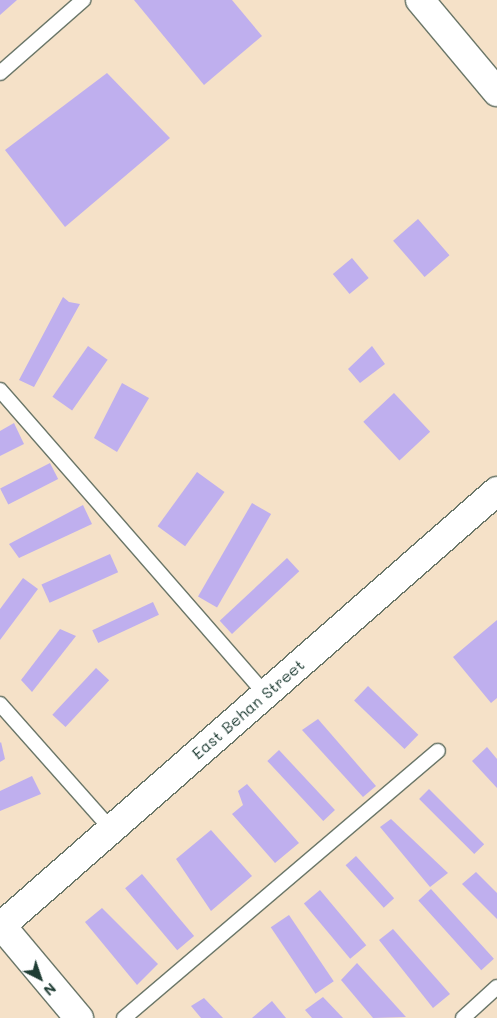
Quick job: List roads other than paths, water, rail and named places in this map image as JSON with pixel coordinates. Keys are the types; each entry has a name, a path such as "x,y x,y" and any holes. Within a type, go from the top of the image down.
{"street":[{"path":"420,0 497,92"},
{"name":"East Behan Street","path":"1,926 497,491"},
{"path":"1,926 78,1018"}],"lane":[{"path":"0,73 83,0"},
{"path":"0,390 265,694"},
{"path":"0,704 112,830"},
{"path":"124,1018 438,751"},
{"path":"463,1018 497,987"}]}
